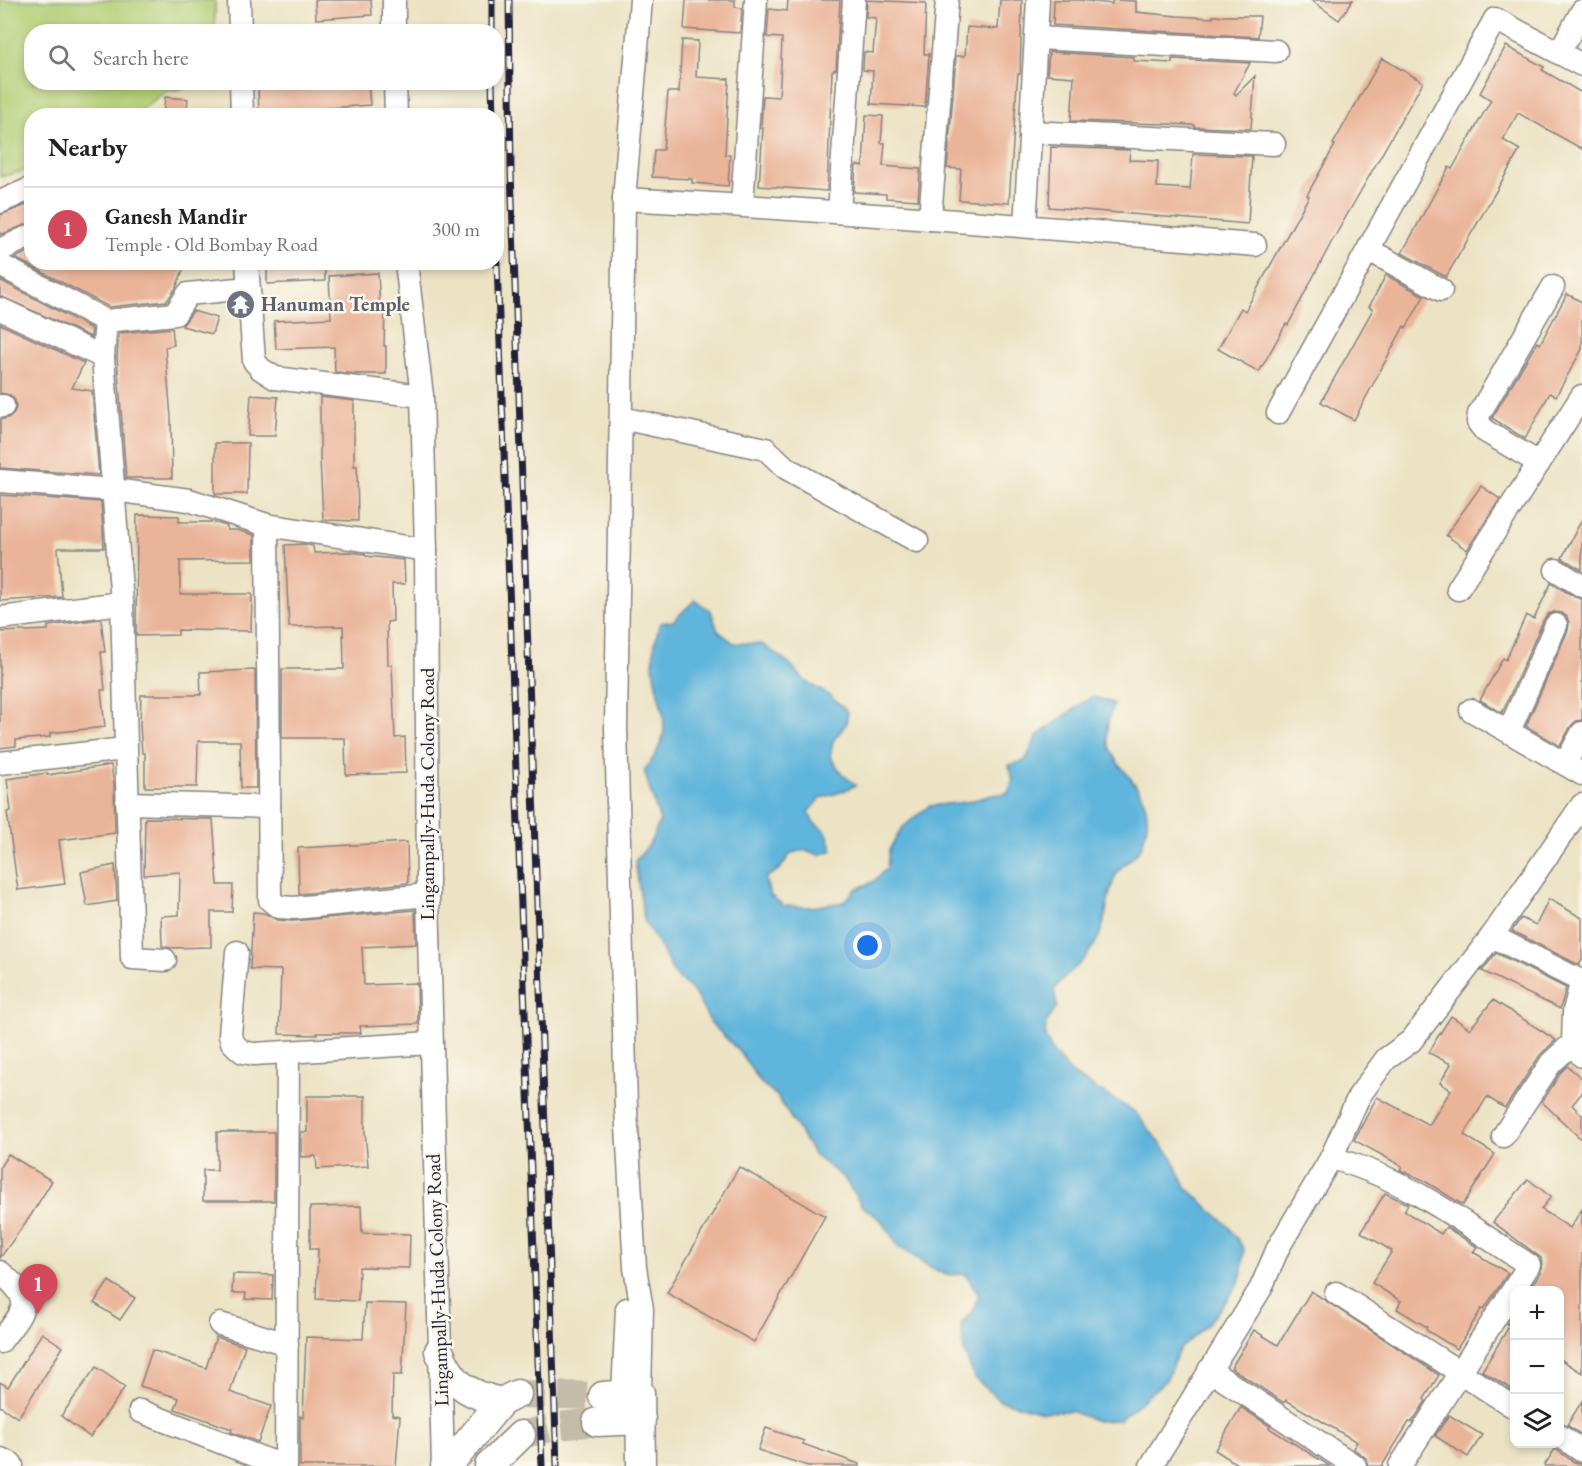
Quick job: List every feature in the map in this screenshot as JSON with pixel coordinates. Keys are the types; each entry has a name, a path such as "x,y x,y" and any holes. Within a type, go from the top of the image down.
{"main road":[{"path":"439,1351 447,1371 468,1390 485,1398 509,1398 459,1453 444,1466"},
{"path":"621,1408 624,1466"},
{"path":"621,1408 641,1466"},
{"path":"489,1466 521,1435"},
{"path":"0,1462 9,1466"}],"street":[{"path":"239,0 240,24"},
{"path":"394,0 394,24"},
{"path":"621,1408 627,1308 634,1268 626,1108 616,727 624,199 641,0"},
{"path":"742,205 756,0"},
{"path":"839,212 854,0"},
{"path":"930,219 946,0"},
{"path":"1025,226 1038,0"},
{"path":"1559,53 1582,11"},
{"path":"1278,413 1495,19 1582,65"},
{"path":"1037,38 1276,51"},
{"path":"241,90 242,108"},
{"path":"395,90 396,108"},
{"path":"1030,132 1274,144"},
{"path":"0,202 24,192"},
{"path":"624,199 839,212 1255,245"},
{"path":"0,250 24,239"},
{"path":"1369,250 1441,290"},
{"path":"0,265 106,321 175,314 188,294 248,288"},
{"path":"247,270 254,361 261,369 275,378 422,396"},
{"name":"Lingampally-Huda Colony Road","path":"407,270 422,396 426,550 431,1043 444,1466"},
{"path":"1539,463 1485,431 1478,422 1479,414 1554,287"},
{"path":"0,309 103,357"},
{"path":"106,321 103,357 122,603 132,958 165,960"},
{"path":"1458,589 1582,396"},
{"path":"621,418 766,449 786,468 916,541"},
{"path":"0,481 114,490 189,500 267,525 426,550"},
{"path":"267,525 270,900 279,907 294,908 428,895"},
{"path":"1556,570 1582,586"},
{"path":"0,618 122,603"},
{"path":"1509,731 1556,625"},
{"path":"1471,710 1574,769 1582,733"},
{"path":"0,763 125,749"},
{"path":"127,803 269,807"},
{"path":"1152,1466 1260,1288 1278,1248 1331,1158 1359,1096 1386,1059 1411,1041 1492,936 1582,805"},
{"path":"1492,936 1581,981 1574,1011 1578,1050 1551,1064 1503,1136"},
{"path":"237,952 230,1035 232,1042 243,1052 288,1053 431,1043"},
{"path":"140,1411 286,1466 288,1053"},
{"path":"1331,1158 1356,1165 1403,1185 1529,1265 1400,1466"},
{"path":"0,1272 17,1286 23,1296 23,1308 0,1342"},
{"path":"1336,1293 1510,1404"},
{"path":"220,1323 287,1344"},
{"path":"1209,1370 1355,1466"},
{"path":"1564,1439 1582,1451"}],"green space":[{"path":"0,0 215,0 215,24 24,24 24,90 174,90 165,92 143,108 24,108 24,171 0,177"}],"water":[{"path":"695,600 711,611 718,631 734,643 762,644 789,663 806,682 829,695 848,712 846,724 833,741 830,757 843,775 856,785 821,798 809,812 813,822 826,831 833,850 819,855 806,850 791,853 780,869 765,878 770,895 784,906 812,907 844,902 856,889 873,882 887,868 889,850 902,828 929,806 966,802 1008,793 1013,780 1009,765 1025,761 1037,736 1091,697 1114,704 1108,725 1108,742 1113,755 1140,791 1146,806 1146,830 1139,850 1120,869 1113,881 1103,925 1096,942 1081,962 1061,980 1054,990 1057,1007 1046,1023 1045,1037 1055,1055 1072,1074 1135,1112 1173,1159 1186,1187 1229,1227 1244,1249 1241,1279 1228,1299 1207,1325 1179,1350 1166,1380 1119,1420 1097,1421 1070,1411 1042,1412 999,1400 975,1378 964,1352 961,1324 972,1312 979,1295 966,1274 946,1275 898,1246 882,1221 862,1206 844,1178 814,1155 777,1096 761,1083 741,1053 711,1023 693,991 674,974 644,920 635,861 649,845 660,821 644,771 660,745 664,724 654,674 654,648 660,623 673,621"}],"building":[{"path":"315,0 371,0 372,15 316,19"},
{"path":"686,0 735,0 735,7 742,8 740,33 684,29"},
{"path":"788,0 840,0 836,69 832,71 827,191 759,186 763,96 779,97 781,64 782,38 767,37 769,9 787,11"},
{"path":"867,0 926,3 924,54 929,54 925,107 871,104 873,71 863,70 864,52 873,53 876,18 866,17"},
{"path":"1000,0 1022,0 1020,74 1018,74 1017,84 1009,203 959,200 961,169 947,168 956,56 965,56 967,27 998,29"},
{"path":"1054,0 1112,4 1112,0 1136,1 1136,12 1177,16 1213,18 1213,16 1260,16 1258,37 1053,25"},
{"path":"1311,0 1353,0 1339,20"},
{"path":"682,40 698,41 696,77 729,79 725,155 730,155 728,186 692,183 692,179 652,177 654,150 663,150 668,92 679,92"},
{"path":"1506,46 1544,67 1542,70 1582,93 1582,149 1518,113 1503,140 1520,150 1446,277 1402,253 1449,167 1452,169 1491,100 1480,93"},
{"path":"1049,52 1134,57 1134,61 1172,63 1172,59 1250,63 1234,93 1236,95 1255,76 1251,129 1071,121 1074,77 1047,75"},
{"path":"1382,58 1423,82 1331,243 1288,325 1286,324 1259,372 1218,349 1241,308 1245,311 1309,196 1307,195 1335,145 1333,144"},
{"path":"258,90 369,90 370,105 331,108 259,108"},
{"path":"165,97 188,99 187,108 164,108"},
{"path":"866,115 883,116 881,143 885,143 883,166 920,169 918,200 886,198 886,194 854,192 856,165 863,166"},
{"path":"1051,147 1130,150 1129,160 1158,161 1157,187 1190,189 1193,154 1252,156 1248,224 1049,207"},
{"path":"24,206 24,225 0,235 0,215"},
{"path":"24,254 24,263 15,258"},
{"path":"38,270 183,270 176,288 167,301 109,307"},
{"path":"267,270 325,270 325,281 267,284"},
{"path":"378,273 380,311 385,311 386,374 335,372 334,347 276,349 274,321 331,318 329,276"},
{"path":"1386,275 1424,296 1406,328 1404,326 1354,420 1321,402 1373,309 1369,307"},
{"path":"0,280 92,329 91,337 0,296"},
{"path":"1567,294 1582,302 1582,349 1556,396 1550,393 1525,439 1492,418 1537,342 1540,344"},
{"path":"193,311 217,318 212,334 182,326"},
{"path":"0,324 84,363 72,388 92,391 99,475 0,468 0,420 10,417 16,407 15,400 10,395 0,393"},
{"path":"172,328 174,345 165,347 171,417 172,478 126,478 117,357 119,333"},
{"path":"251,395 278,397 275,436 248,436"},
{"path":"320,397 354,401 354,466 357,466 358,521 323,520"},
{"path":"215,443 248,443 247,494 215,494"},
{"path":"1481,486 1500,499 1467,550 1446,535"},
{"path":"0,495 101,502 104,548 58,548 62,597 0,601"},
{"path":"137,515 179,516 179,522 212,522 227,526 227,530 237,530 254,535 254,560 180,561 180,594 252,594 251,631 178,630 178,635 136,636"},
{"path":"1582,519 1582,570 1562,558"},
{"path":"285,545 313,546 314,553 349,552 404,560 405,584 392,584 393,621 387,622 388,665 392,665 395,738 405,737 406,773 346,775 345,738 282,738 282,669 344,669 343,626 289,627"},
{"path":"1551,583 1582,599 1582,720 1576,721 1571,726 1560,746 1526,726 1568,630 1567,617 1562,613 1548,614 1544,619 1502,713 1480,700 1503,658 1506,660 1526,615 1534,619"},
{"path":"101,619 105,652 101,652 105,690 101,690 105,727 50,733 50,737 16,740 16,746 0,748 0,632 48,630 48,626"},
{"path":"255,670 256,788 241,788 240,741 198,741 197,787 145,787 145,753 142,753 140,725 141,695 201,695 200,672"},
{"path":"111,765 114,785 115,833 59,840 65,884 18,890 7,812 11,811 7,779"},
{"path":"145,818 213,819 218,885 233,885 232,912 211,912 211,947 171,948 162,946 161,916 179,915 180,872 144,875"},
{"path":"407,842 408,883 299,894 298,848"},
{"path":"115,865 117,901 87,906 81,872"},
{"path":"1549,899 1582,918 1582,960 1579,965 1512,931 1521,918 1536,925"},
{"path":"415,910 416,944 362,947 364,985 417,983 418,1024 360,1026 361,1033 279,1034 281,970 250,969 253,912 264,913 277,920 293,921"},
{"path":"1496,953 1566,988 1560,1009 1482,971"},
{"path":"1493,1000 1556,1040 1540,1055 1505,1108 1487,1097 1464,1135 1495,1154 1463,1205 1423,1180 1400,1170 1402,1166 1354,1140 1377,1097 1429,1125 1451,1090 1440,1083 1451,1064 1429,1053 1451,1016 1470,1029"},
{"path":"1567,1066 1582,1078 1582,1093 1572,1105 1582,1115 1582,1140 1542,1102"},
{"path":"307,1096 365,1096 368,1166 317,1169 316,1156 301,1157 301,1132 307,1132"},
{"path":"217,1132 274,1132 274,1201 203,1201 203,1170 217,1170"},
{"path":"8,1154 52,1181 0,1258 0,1167"},
{"path":"739,1167 825,1216 754,1342 667,1293"},
{"path":"1528,1179 1551,1197 1541,1209 1570,1228 1582,1209 1582,1373 1564,1362 1564,1286 1532,1286 1541,1272 1541,1258 1493,1222"},
{"path":"1385,1193 1408,1204 1404,1211 1441,1234 1446,1227 1477,1247 1473,1252 1508,1273 1484,1309 1482,1308 1457,1349 1397,1309 1401,1301 1372,1283 1392,1251 1361,1232"},
{"path":"361,1206 362,1233 410,1234 409,1268 359,1267 358,1301 316,1299 318,1249 310,1249 310,1207"},
{"path":"233,1274 273,1275 272,1300 245,1299 246,1293 232,1293"},
{"path":"109,1281 135,1298 120,1320 94,1303"},
{"path":"1311,1291 1439,1375 1424,1399 1426,1401 1412,1422 1409,1422 1382,1466 1368,1466 1367,1459 1353,1448 1357,1442 1286,1400 1284,1403 1231,1368 1254,1330 1278,1345"},
{"path":"365,1303 406,1304 402,1375 393,1375 392,1415 400,1416 396,1466 300,1466 300,1416 303,1418 306,1337 363,1339"},
{"path":"1510,1325 1510,1388 1482,1371"},
{"path":"42,1333 63,1347 18,1418 0,1406 0,1382 8,1387"},
{"path":"216,1337 245,1346 230,1392 271,1406 258,1442 231,1432 232,1429 175,1409 179,1398 140,1386 152,1350 206,1368"},
{"path":"96,1367 125,1387 90,1437 61,1416"},
{"path":"1582,1401 1582,1435 1567,1425"},
{"path":"1241,1407 1270,1426 1269,1428 1330,1466 1240,1466 1215,1450"},
{"path":"1449,1415 1482,1435 1468,1457 1435,1436"},
{"path":"766,1428 804,1441 803,1444 859,1464 859,1466 808,1466 758,1450"},
{"path":"1555,1449 1574,1462 1582,1464 1582,1466 1544,1466"}],"tunnel":[{"path":"517,1394 603,1396"},
{"path":"521,1435 558,1426 597,1422"}],"railway":[{"path":"492,0 492,24"},
{"path":"509,0 511,171 557,1466"},
{"path":"492,90 493,108"},
{"path":"497,270 542,1466"}],"place":[{"name":"Hanuman Temple","path":"240,304"},
{"name":"Ganesh Mandir","path":"38,1314"}]}
